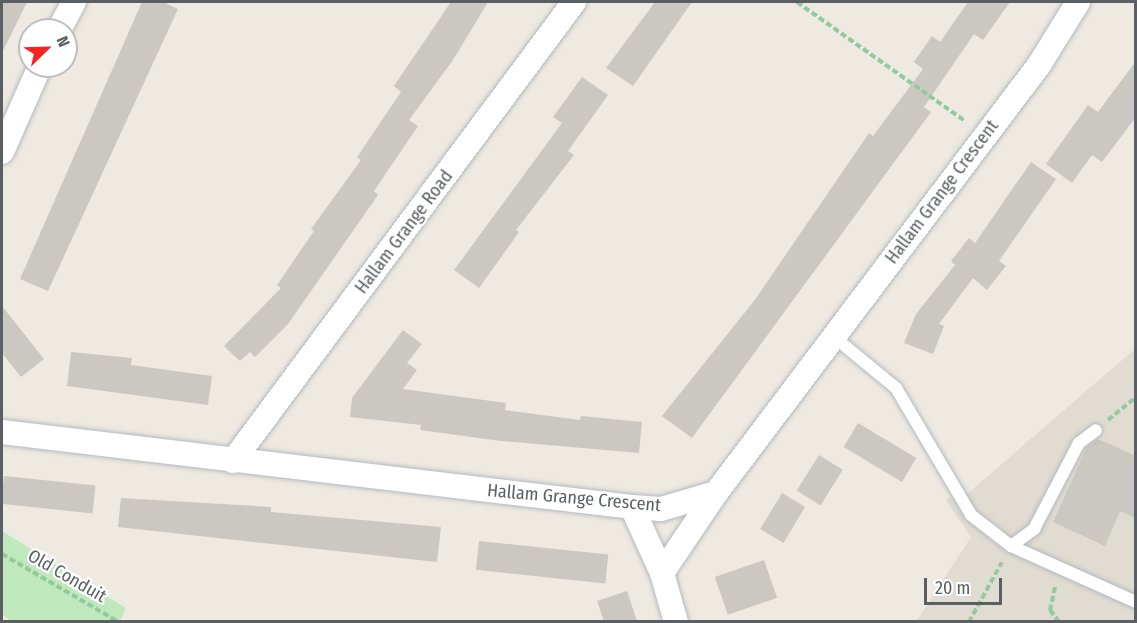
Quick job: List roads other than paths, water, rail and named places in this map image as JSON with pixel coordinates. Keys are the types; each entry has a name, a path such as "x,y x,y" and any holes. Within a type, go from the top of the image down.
{"street":[{"path":"65,18 74,2"},
{"name":"Hallam Grange Road","path":"233,461 574,2"},
{"name":"Hallam Grange Crescent","path":"2,432 632,507 661,509 716,493 1039,65 1078,2"},
{"path":"2,152 35,78"},
{"path":"662,573 716,493"},
{"path":"632,507 662,573 676,621"}],"lane":[{"path":"834,337 896,388 971,515 1011,546 1136,602"},
{"path":"1011,546 1034,529 1079,443 1096,430"}]}
